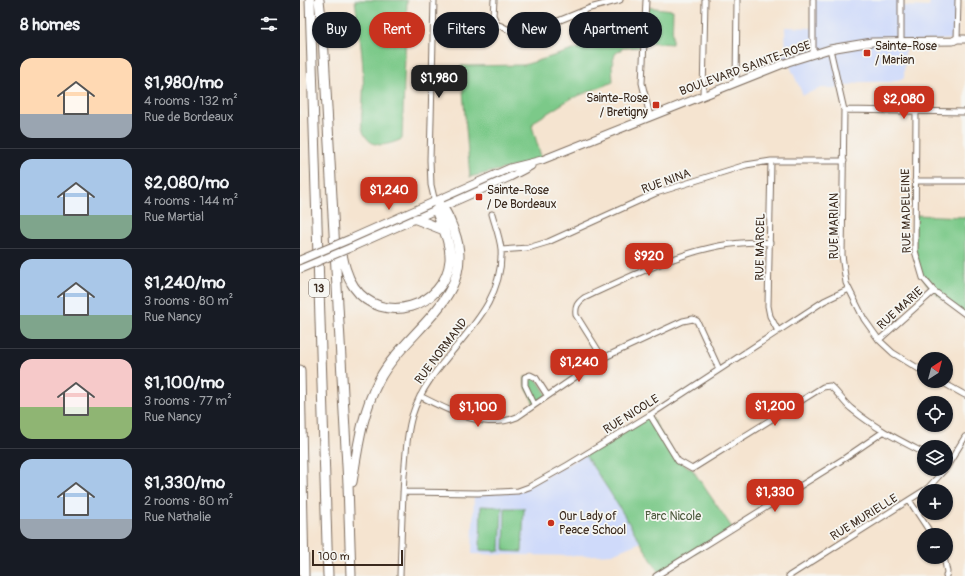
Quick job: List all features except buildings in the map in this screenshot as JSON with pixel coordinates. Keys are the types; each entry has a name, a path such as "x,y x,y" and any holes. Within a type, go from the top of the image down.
{"highway":[{"name":"13","path":"310,0 328,576"},
{"path":"319,0 323,36 349,500 351,576"},
{"path":"332,215 344,264 354,286 369,301 394,309 419,304 432,296 442,284 450,260 448,245 438,206"},
{"path":"349,500 361,427 375,387 397,353 446,299 457,277 460,264 459,248 438,206"},
{"path":"416,219 444,230"},
{"path":"300,370 304,576"}],"street":[{"path":"434,0 430,185 438,206"},
{"path":"494,0 493,15 497,24 509,30 531,28 554,23 590,8 620,0"},
{"path":"646,0 642,82 650,116"},
{"path":"703,95 705,0"},
{"path":"736,82 737,0"},
{"path":"813,54 814,0"},
{"path":"901,0 901,41"},
{"path":"958,0 961,39"},
{"name":"BOULEVARD SAINTE-ROSE","path":"300,260 510,177 542,160 650,116 736,82 813,54 830,49 872,42 953,41 961,39"},
{"name":"RUE MARIAN","path":"830,49 844,110 842,255 846,283 864,319 879,340 893,354 917,368"},
{"path":"844,110 965,112"},
{"name":"RUE MADELEINE","path":"916,111 915,251 923,278 934,292 965,314"},
{"name":"RUE NINA","path":"501,250 528,248 548,242 656,194 746,165 771,161 844,161"},
{"name":"RUE MARCEL","path":"771,161 768,306 770,316 778,331"},
{"path":"915,180 965,181"},
{"name":"BOULEVARD SAINTE-ROSE","path":"300,269 416,219 438,206"},
{"name":"RUE NORMAND","path":"400,576 403,492 407,442 412,416 420,396 436,371 482,314 494,294 500,271 501,250 492,214"},
{"path":"603,358 576,315 575,309 578,303 584,298 671,259 740,242 770,243"},
{"name":"RUE NICOLE","path":"403,492 478,493 518,491 529,487 568,465 650,414 824,301 849,289"},
{"name":"RUE MARIE","path":"879,340 934,292"},
{"path":"420,396 450,412 477,420 508,420 603,358 683,321 693,319 698,321 719,369"},
{"path":"534,404 525,385 525,377 530,375 536,378 547,395"},
{"path":"650,414 678,461 692,469 823,387 830,386 851,409 883,432 917,449"},
{"path":"952,388 965,395"},
{"path":"656,576 845,458 883,432"},
{"name":"RUE MURIELLE","path":"953,456 965,437"},
{"name":"RUE MURIELLE","path":"789,576 928,488 938,476"},
{"path":"909,500 927,528"},
{"path":"945,564 946,576"}],"shaded area":[{"path":"813,0 901,0 902,6 929,7 930,0 958,0 957,39 901,42 905,49 904,78 891,82 860,82 839,88 822,88 803,95 788,62 775,67 773,58 786,53 785,27 813,28"},
{"name":"Our Lady of Peace School","path":"585,455 641,542 612,554 579,556 472,554 474,493 518,491"}],"green space":[{"path":"355,0 407,0 407,12 369,12 369,48 405,48 402,139 393,143 383,145 374,144 366,137 362,128 363,74 361,48 361,12 356,12"},
{"path":"646,7 673,10 672,44 662,43 662,12 646,12"},
{"path":"580,48 623,48 615,54 612,65 613,82 570,99 535,121 532,126 542,160 470,177 461,66 524,65"},
{"path":"915,215 965,217 965,314 934,292 922,276 915,246"},
{"path":"525,377 536,378 547,395 534,404 525,385"},
{"name":"Parc Nicole","path":"650,415 678,461 692,469 733,529 660,574 608,489 585,455"},
{"path":"481,506 502,507 500,551 480,550"},
{"path":"505,508 524,508 522,552 504,551"}],"place":[{"name":"Sainte-Rose / Marian","path":"867,53"},
{"name":"Sainte-Rose / Bretigny","path":"656,105"},
{"name":"Sainte-Rose / De Bordeaux","path":"479,197"},
{"name":"Our Lady of Peace School","path":"551,523"}]}
